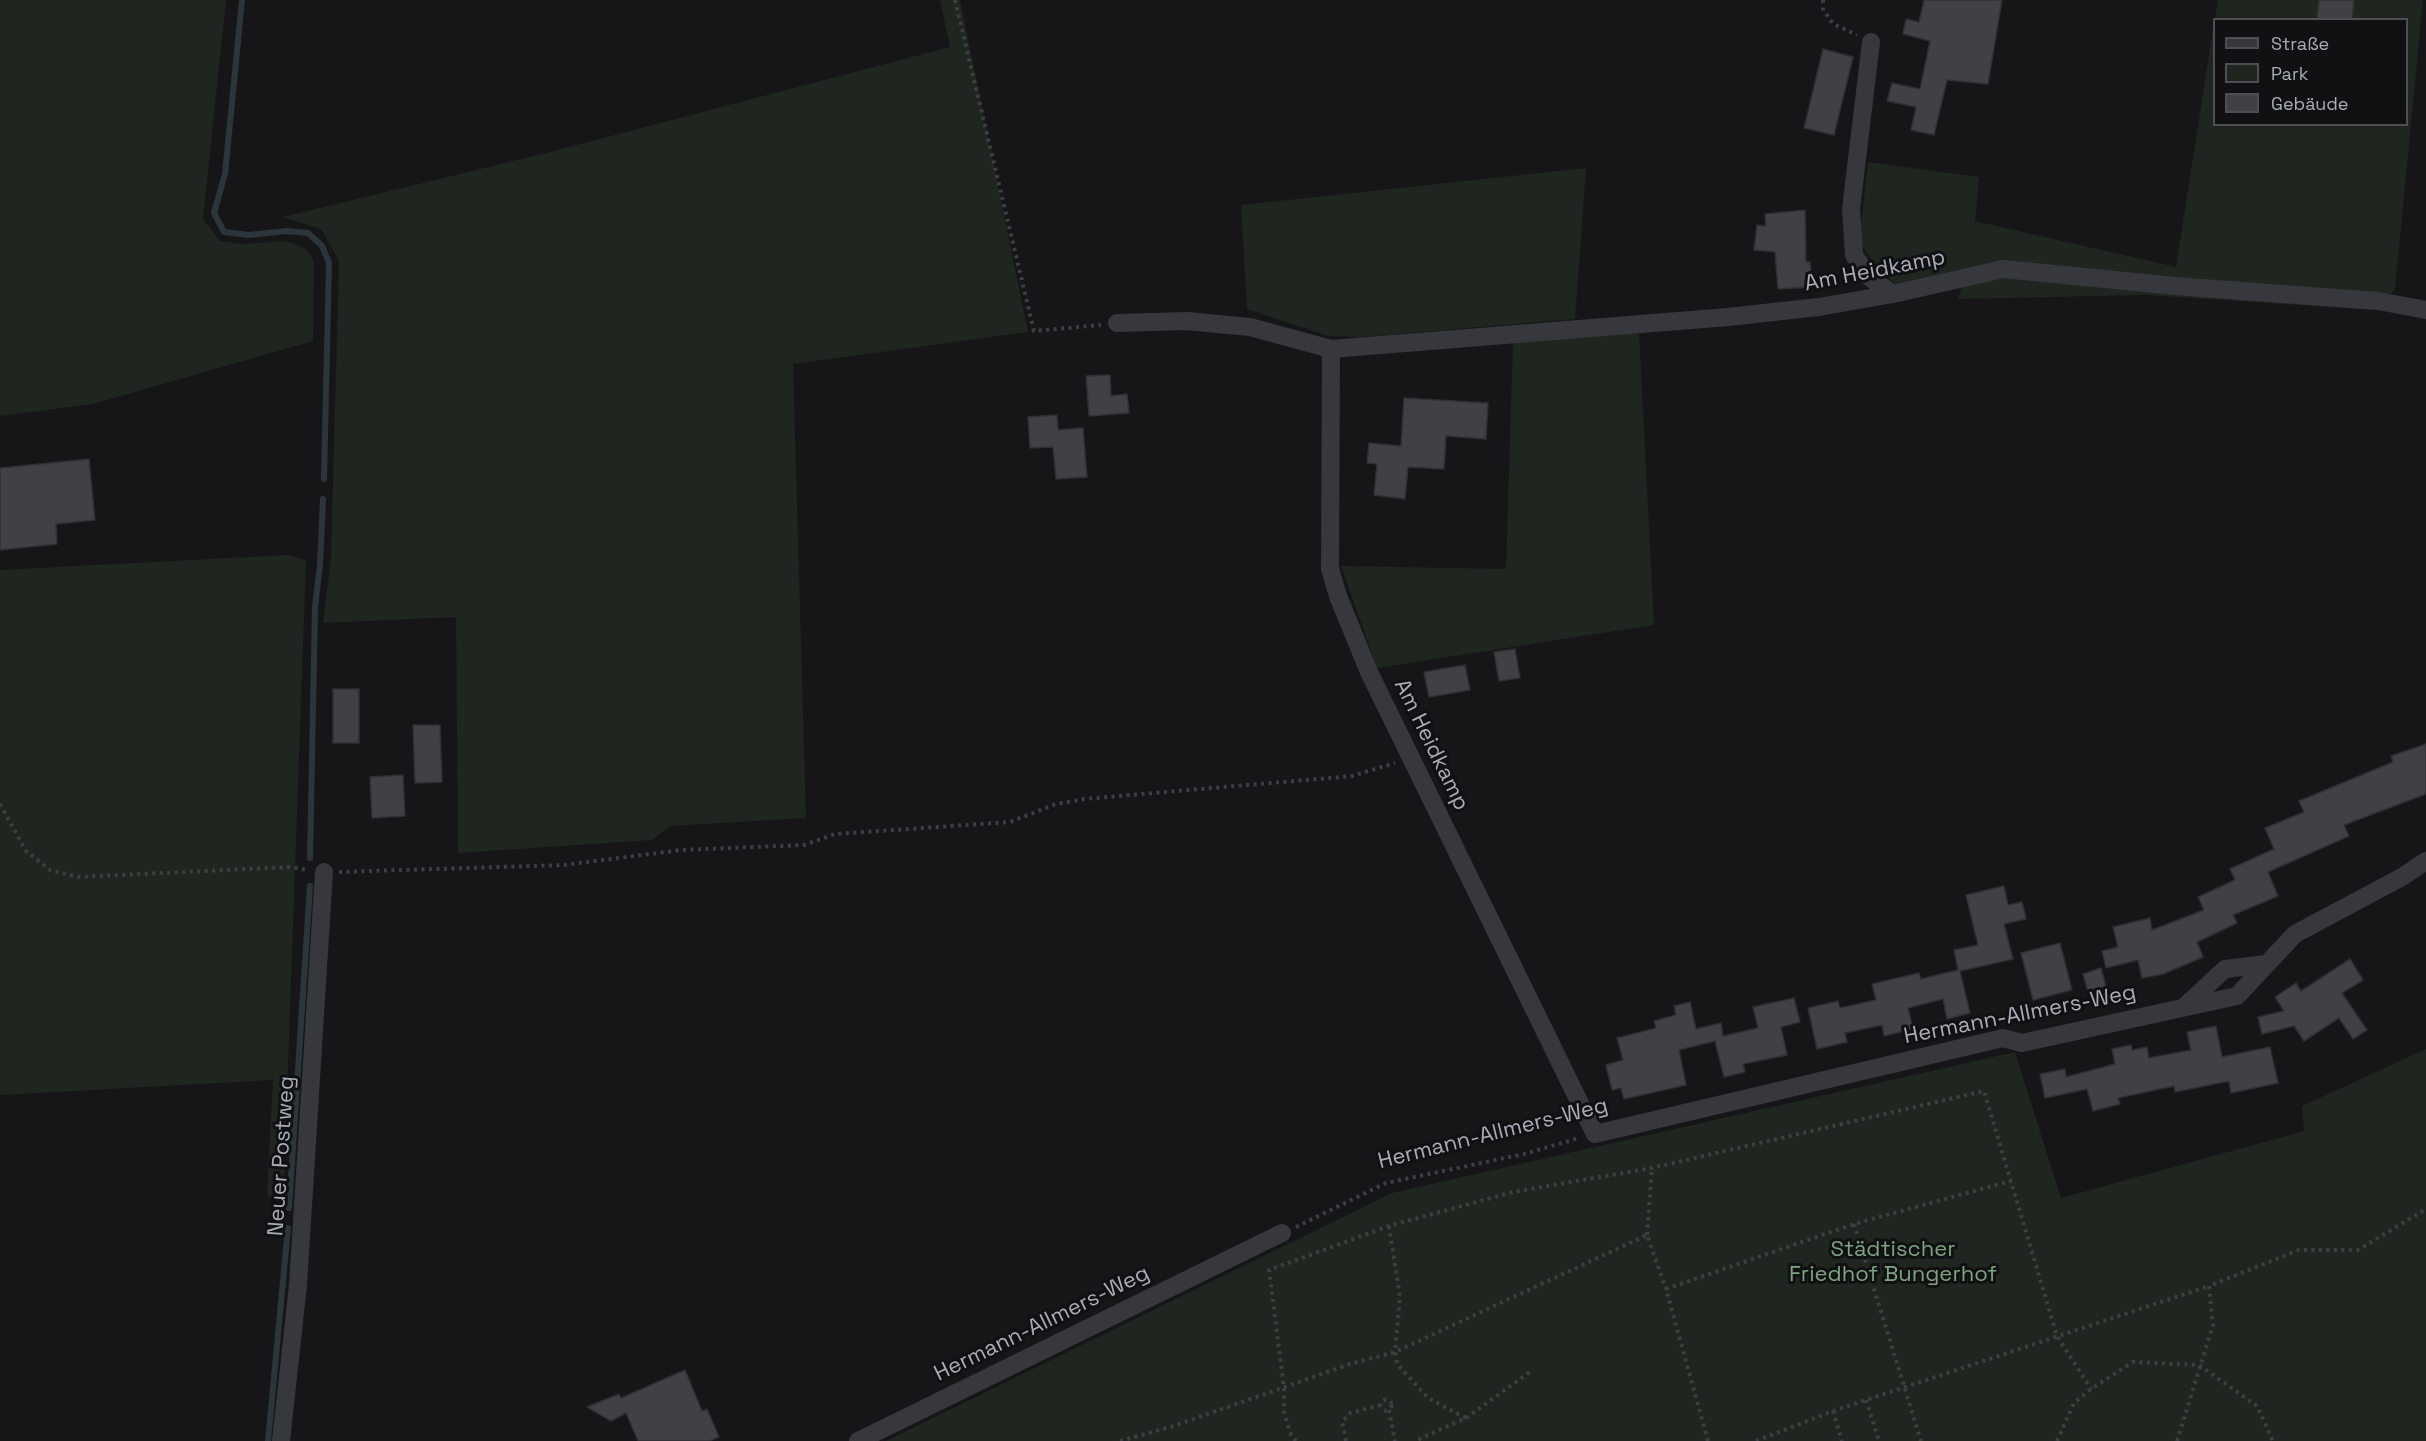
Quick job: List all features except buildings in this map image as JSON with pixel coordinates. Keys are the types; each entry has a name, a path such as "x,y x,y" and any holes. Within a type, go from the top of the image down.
{"street":[{"path":"1870,42 1851,209 1854,255 1869,277 1893,294"},
{"name":"Am Heidkamp","path":"1117,323 1187,321 1250,327 1331,349 1728,317 1819,307 1893,294 2003,269 2175,286 2378,301 2426,310"},
{"name":"Am Heidkamp","path":"1331,349 1330,569 1338,596 1369,672 1595,1134"},
{"name":"Hermann-Allmers-Weg","path":"1595,1134 2003,1038 2022,1043 2237,996 2295,934 2402,877 2426,861"},
{"name":"Neuer Postweg","path":"281,1441 298,1285 324,872"},
{"path":"2183,1008 2225,969 2266,964"},
{"name":"Hermann-Allmers-Weg","path":"858,1441 1281,1233"}],"path":[{"path":"955,0 1034,331 1117,323"},
{"path":"1823,0 1823,9 1833,24 1870,42"},
{"path":"0,804 26,851 50,870 78,877 290,867 324,872 564,865 681,850 804,845 835,834 1010,822 1056,804 1084,799 1352,776 1384,768 1410,757"},
{"path":"1296,1441 1291,1435 1284,1412 1284,1388 1269,1270 1389,1226 1513,1192 1652,1168 1984,1091 2057,1336 2091,1389"},
{"name":"Hermann-Allmers-Weg","path":"1281,1233 1386,1184 1524,1154 1595,1134"},
{"path":"1652,1168 1647,1234 1666,1289 1708,1441"},
{"path":"1666,1289 1854,1224 2011,1181"},
{"path":"1756,1441 1833,1411 2209,1286 2299,1250 2358,1250 2426,1209"},
{"path":"1854,1224 1921,1441"},
{"path":"1389,1226 1400,1297 1395,1352 1397,1364 1428,1398 1466,1418"},
{"path":"1120,1441 1174,1426 1350,1364 1395,1352 1647,1234"},
{"path":"2177,1441 2213,1325 2209,1286"},
{"path":"2057,1441 2074,1403 2133,1362 2199,1365 2257,1407 2273,1441"},
{"path":"1415,1441 1466,1418 1530,1372"},
{"path":"1346,1441 1342,1422 1350,1413 1381,1405 1382,1401 1390,1400 1392,1404 1389,1410 1395,1441"},
{"path":"1866,1400 1879,1441"},
{"path":"1381,1405 1383,1409 1389,1410"},
{"path":"1833,1411 1842,1441"}],"green space":[{"path":"0,0 226,0 203,219 220,241 242,244 286,241 305,248 314,261 313,341 93,404 0,416"},
{"path":"940,0 960,0 1028,332 793,364 806,818 670,826 652,840 458,853 456,617 323,623 331,558 339,261 321,229 283,217 550,152 950,47"},
{"path":"2218,0 2423,0 2395,289 2376,310 2146,295 1958,299 1966,272 1899,286 1883,274 1859,242 1868,162 1979,177 1975,221 2176,267 2213,29 2213,126 2408,126 2408,18 2215,18"},
{"path":"1586,168 1575,319 1362,337 1328,336 1247,309 1241,205"},
{"path":"1639,332 1654,625 1377,668 1341,566 1506,569 1513,341"},
{"path":"287,555 306,560 283,1206 267,1195 273,1080 0,1095 0,570"},
{"name":"Städtischer Friedhof Bungerhof","path":"2426,1049 2426,1441 886,1441 1392,1193 2015,1052 2061,1198 2304,1131 2302,1106"}],"waterway":[{"path":"242,0 225,174 214,213 224,232 249,235 287,231 308,233 322,246 329,263 324,479"},
{"path":"310,858 315,607 320,565 323,499"},
{"path":"289,1208 310,886"},
{"path":"268,1441 288,1228"}]}
